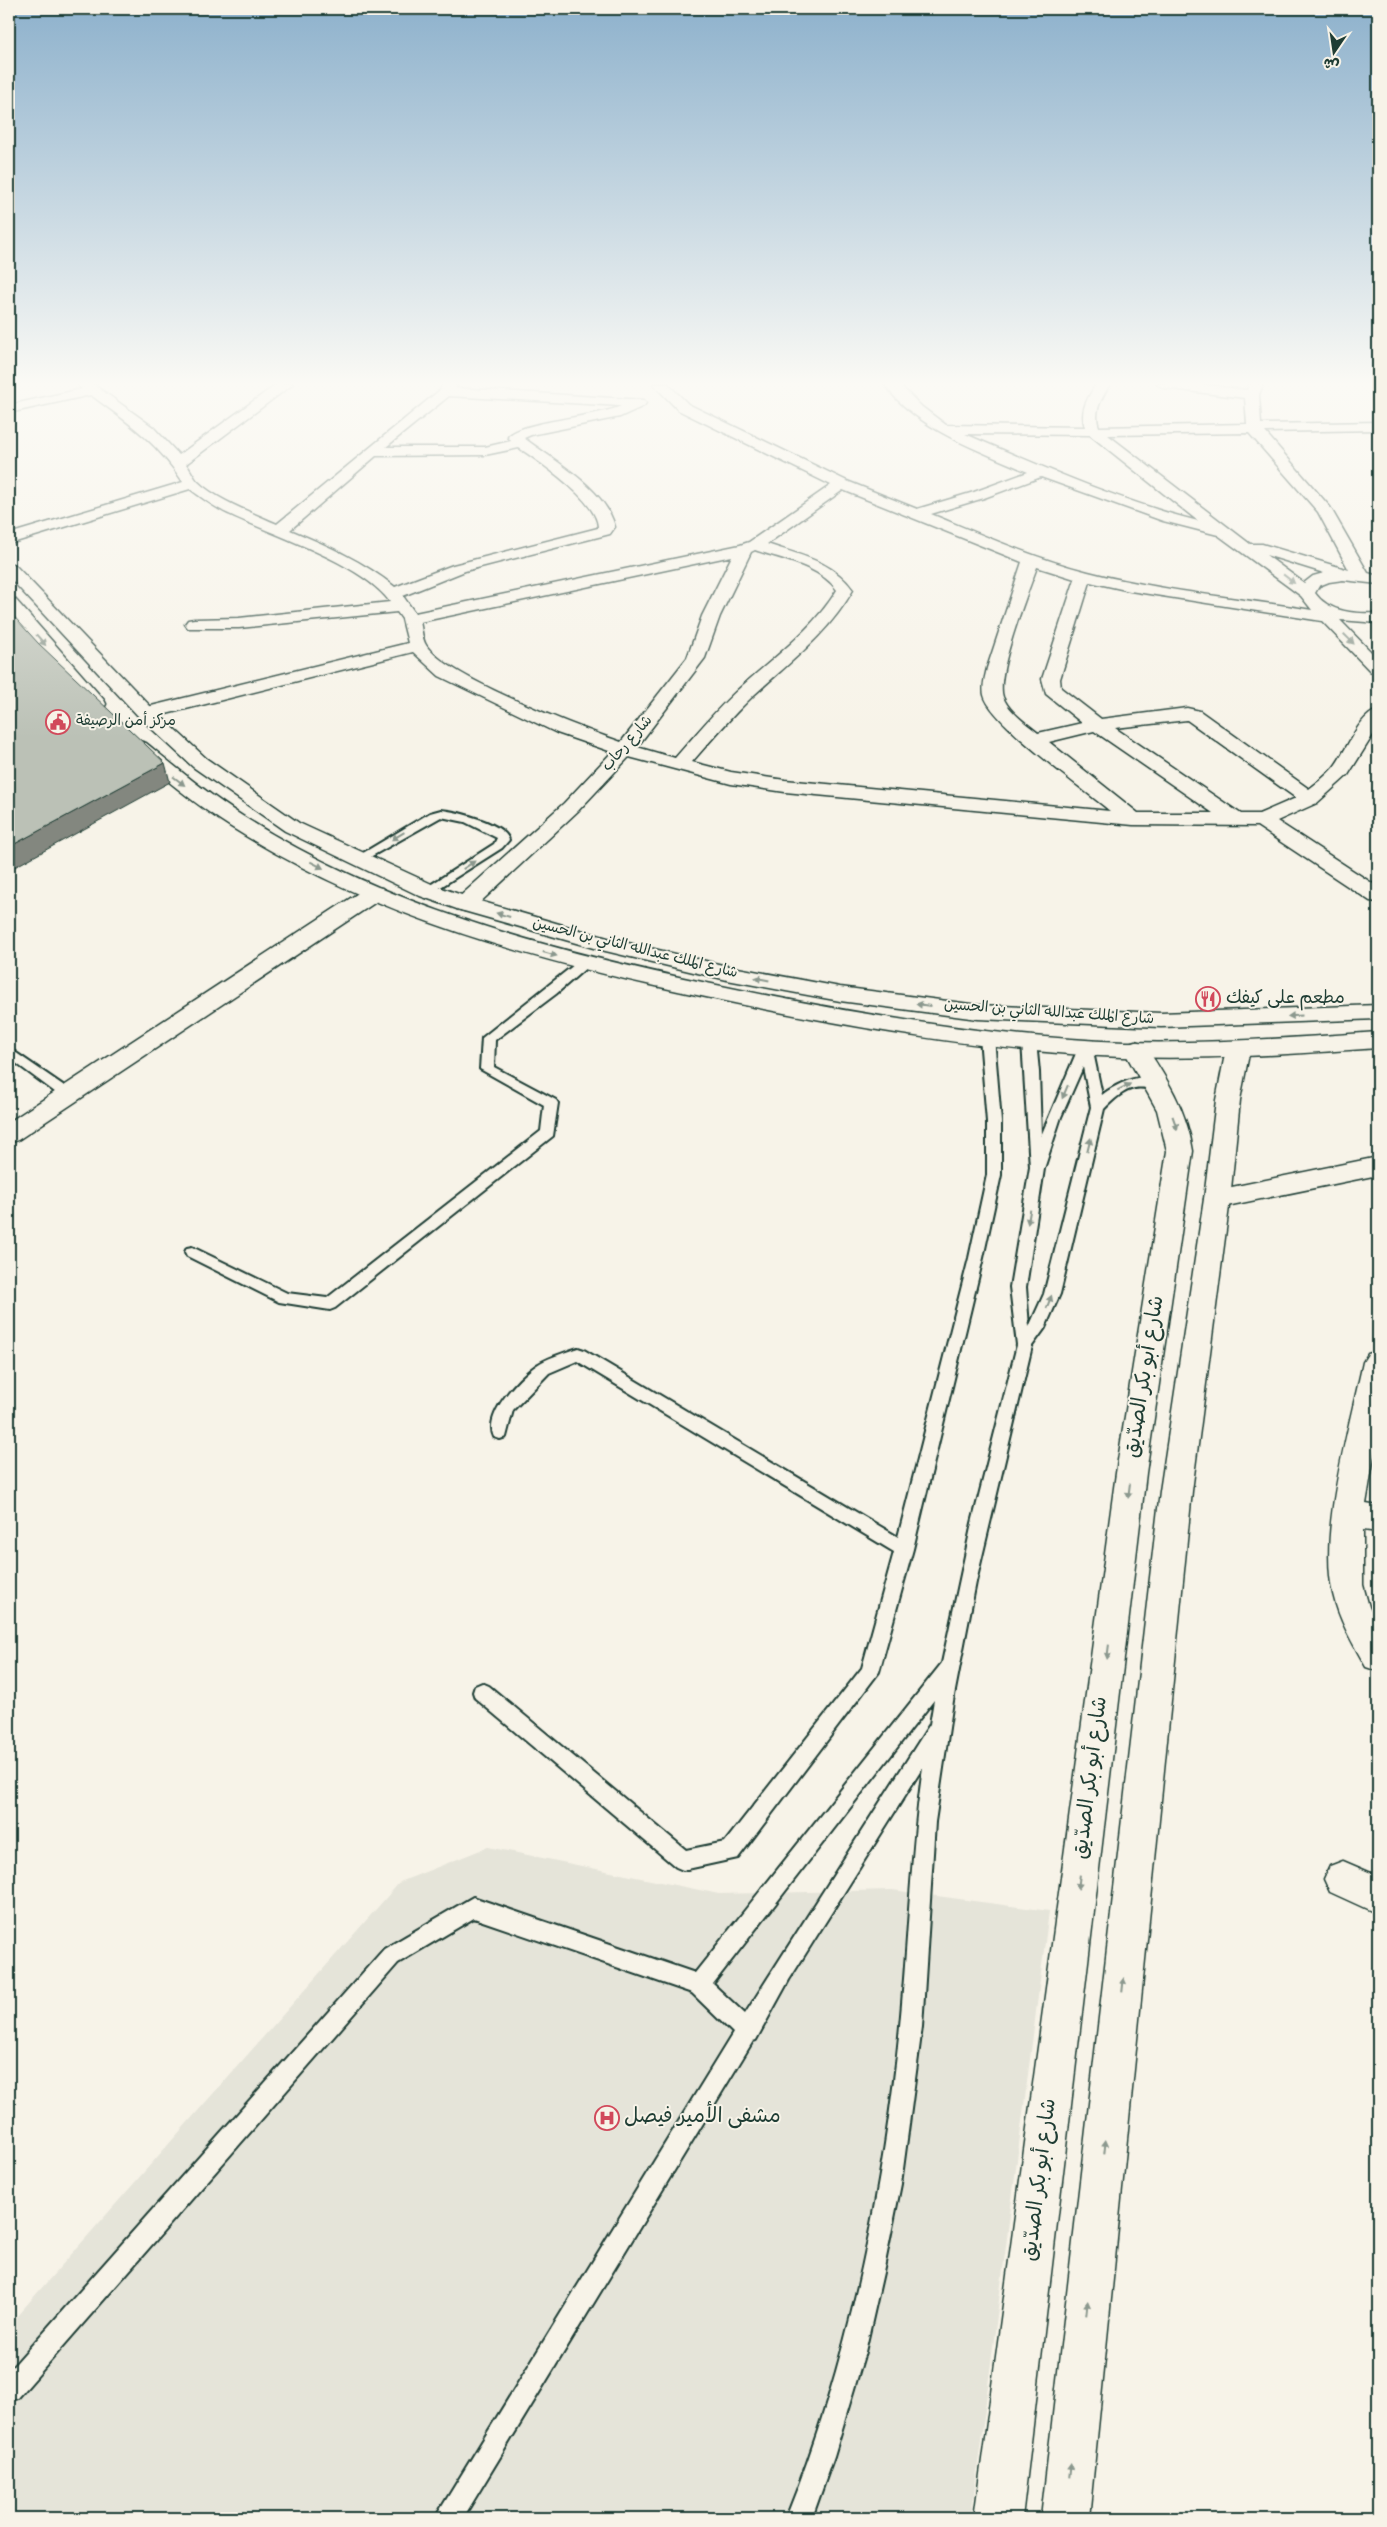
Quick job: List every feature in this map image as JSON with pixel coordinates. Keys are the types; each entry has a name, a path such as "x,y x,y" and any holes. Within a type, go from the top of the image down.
{"street":[{"path":"9,539 132,502"},
{"path":"220,502 232,510 339,557 370,575 402,606 417,646 445,672 564,729 625,750 731,778 785,786 1133,819 1262,820 1310,799 1341,771 1371,723 1378,716"},
{"path":"280,531 314,502"},
{"path":"402,606 459,568 604,531 607,527 606,520 592,502"},
{"path":"194,624 239,623 402,606 749,547 816,502"},
{"path":"886,502 1031,560 1084,576 1237,604 1378,618"},
{"path":"915,514 956,502"},
{"path":"1124,502 1169,518 1225,532"},
{"path":"1184,502 1309,590 1336,614 1378,670"},
{"path":"1318,502 1369,578"},
{"path":"1309,590 1320,565 1332,524"},
{"path":"1242,543 1369,578"},
{"path":"678,765 735,703 813,633 840,600 845,590 842,582 812,565 749,547"},
{"name":"شارع رحاب","path":"465,904 571,807 625,750 696,658 711,616 749,547"},
{"path":"1031,560 999,654 992,694 1013,722 1133,819"},
{"name":"شارع الملك عبدالله الثاني بن الحسين","path":"9,568 146,713 200,763 292,827 428,891 465,904 605,944 727,973 831,992 978,1012 1080,1018 1225,1019 1378,1012"},
{"path":"1084,576 1051,687 1056,695 1238,821"},
{"path":"1237,604 1309,590 1332,576 1369,578"},
{"name":"شارع الملك عبدالله الثاني بن الحسين","path":"9,603 119,729 162,768 214,808 269,840 374,893 489,937 583,964 815,1013 899,1027 1085,1047 1135,1049 1238,1048 1378,1040"},
{"path":"1336,614 1378,627"},
{"path":"146,713 417,646"},
{"path":"69,672 98,663"},
{"path":"1035,739 1097,725 1180,713 1193,716 1310,799"},
{"path":"1262,820 1378,896"},
{"path":"9,1134 374,893"},
{"path":"1080,1018 1085,1047"},
{"path":"1064,2518 1176,1490 1217,1199 1228,1100 1238,1048"},
{"name":"شارع أبو بكر الصدّيق","path":"998,2518 1131,1473 1180,1151 1176,1126 1168,1103 1135,1049"},
{"path":"1217,1199 1378,1166"},
{"path":"1378,1362 1364,1517 1346,1576 1357,1620 1378,1656"},
{"path":"1343,1879 1378,1896"}],"lane":[{"path":"359,859 434,815 444,812 454,814 502,836 503,840 498,846 428,891"},
{"path":"192,1252 284,1298 330,1304 548,1133 551,1103 487,1069 489,1038 552,991 583,964"},
{"path":"482,1692 683,1860 731,1852 870,1672 904,1549 976,1258 994,1175 994,1122 987,1037"},
{"path":"1029,1041 1034,1079 1032,1136 1037,1169"},
{"path":"799,2518 816,2477 860,2325 890,2184 908,2054 925,1824 938,1726 972,1554 1026,1345 1037,1328 1052,1294 1098,1108 1085,1047"},
{"path":"1026,1345 1019,1316 1018,1287 1037,1169 1054,1117 1085,1047"},
{"path":"9,1052 68,1095"},
{"path":"1098,1108 1126,1084 1144,1081 1156,1084"},
{"path":"500,1432 505,1407 543,1369 578,1354 904,1549"},
{"path":"699,1985 948,1668"},
{"path":"448,2518 748,2032 782,1973 938,1726"},
{"path":"9,2389 391,1956 473,1907 699,1985 748,2032"}],"shaded area":[{"name":"مشفى الأمير فيصل","path":"488,1847 719,1894 892,1890 1049,1911 971,2518 9,2518 9,2325 400,1882"}],"building":[{"name":"مركز أمن الرصيفة","path":"9,611 38,643 165,763 9,847"}],"place":[{"name":"مركز أمن الرصيفة","path":"58,722"},
{"name":"مطعم على كيفك","path":"1208,999"},
{"name":"مشفى الأمير فيصل","path":"607,2118"}]}
